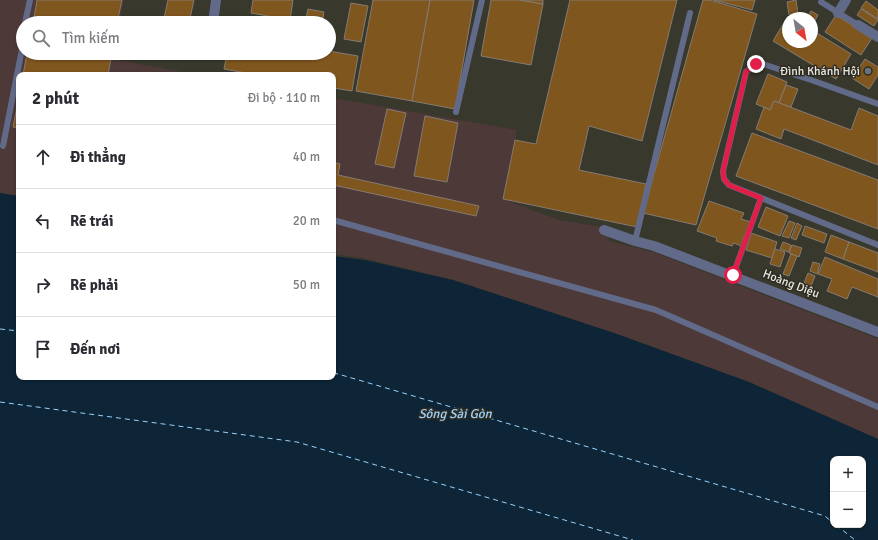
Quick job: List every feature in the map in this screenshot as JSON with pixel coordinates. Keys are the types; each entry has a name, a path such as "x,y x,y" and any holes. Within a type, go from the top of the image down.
{"street":[{"path":"214,16 216,0"},
{"path":"838,13 846,0"},
{"path":"858,25 878,37"},
{"name":"Hoàng Diệu","path":"604,230 654,246 733,275 878,332"}],"lane":[{"path":"27,16 30,0"},
{"path":"456,112 482,0"},
{"path":"821,2 858,25"},
{"path":"635,241 690,13"},
{"path":"18,72 20,60"},
{"path":"878,104 773,67 756,64 746,72 723,171 724,179 729,185 878,245"},
{"path":"3,146 16,80"},
{"path":"733,275 761,198"},
{"path":"336,221 656,310 878,407"}],"shaded area":[{"path":"0,0 124,0 121,16 16,16 16,60 117,60 183,72 16,72 16,196 0,193"},
{"path":"336,99 517,130 503,199 559,220 607,228 609,241 653,252 878,339 878,439 749,382 617,334 453,280 363,258 336,254"}],"water":[{"name":"Sông Sài Gòn","path":"0,193 16,196 16,380 336,380 336,256 365,260 453,280 617,334 749,382 878,439 878,540 0,540"}],"building":[{"path":"37,0 122,0 119,16 34,16"},
{"path":"168,0 194,0 191,16 165,16"},
{"path":"253,0 293,0 291,16 268,16 251,13"},
{"path":"373,0 430,0 412,101 356,91"},
{"path":"430,0 474,0 455,109 412,101"},
{"path":"491,0 520,0 543,4 531,65 481,56"},
{"path":"520,0 543,0 543,4"},
{"path":"570,0 677,0 642,141 589,126 579,170 646,184 637,227 503,199 515,140 536,144"},
{"path":"703,0 710,0 757,14 696,225 643,213"},
{"path":"714,0 755,0 752,10"},
{"path":"796,0 798,12 789,12 787,2"},
{"path":"866,1 878,10 878,19 861,8"},
{"path":"351,3 368,6 361,42 344,39"},
{"path":"308,9 324,12 323,16 306,16"},
{"path":"861,9 878,20 874,26 857,15"},
{"path":"836,15 872,38 861,55 825,32"},
{"path":"782,26 782,46 773,41"},
{"path":"818,34 851,54 836,79 785,48 818,48"},
{"path":"336,52 358,56 352,91 336,88 336,72 240,72 224,69 226,60 336,60"},
{"name":"Đình Khánh Hội","path":"865,59 878,67 878,75 869,89 852,78"},
{"path":"26,60 111,60 109,72 24,72"},
{"path":"768,74 787,82 779,103 774,101 770,110 756,104"},
{"path":"786,85 798,89 791,107 779,103"},
{"path":"774,101 851,130 859,108 878,116 878,165 784,129 781,139 756,129 764,107 770,110"},
{"path":"387,109 406,113 394,168 375,164"},
{"path":"16,112 16,128 13,127"},
{"path":"425,116 458,123 447,182 414,176"},
{"path":"752,133 878,180 878,229 736,176"},
{"path":"336,163 340,164 338,175 479,206 476,216 336,186"},
{"path":"709,201 744,213 741,219 751,222 741,246 734,243 732,246 716,241 717,238 697,231"},
{"path":"766,207 788,216 780,236 758,227"},
{"path":"789,221 795,223 789,238 782,236"},
{"path":"797,223 802,226 796,240 791,238"},
{"path":"805,226 827,234 824,243 802,235"},
{"path":"751,233 777,242 772,258 746,250"},
{"path":"831,235 849,242 843,259 825,252"},
{"path":"783,242 791,245 789,252 780,249"},
{"path":"849,242 878,253 878,272 843,259"},
{"path":"792,245 802,248 799,257 789,253"},
{"path":"775,249 785,252 780,267 770,264"},
{"path":"791,254 797,256 789,276 783,274"},
{"path":"825,257 878,279 878,297 852,287 847,299 827,291 832,279 818,274"},
{"path":"813,262 820,264 817,274 810,271"},
{"path":"808,273 815,276 811,286 804,283"}],"ferry route":[{"path":"0,329 16,331"},
{"path":"336,374 825,516 830,520"},
{"path":"0,402 297,442 633,540"},
{"path":"840,528 855,540"}],"place":[{"name":"Đình Khánh Hội","path":"868,71"}],"route":[{"path":"733,275 761,198 729,185 724,179 723,171 746,72 756,64"}]}
